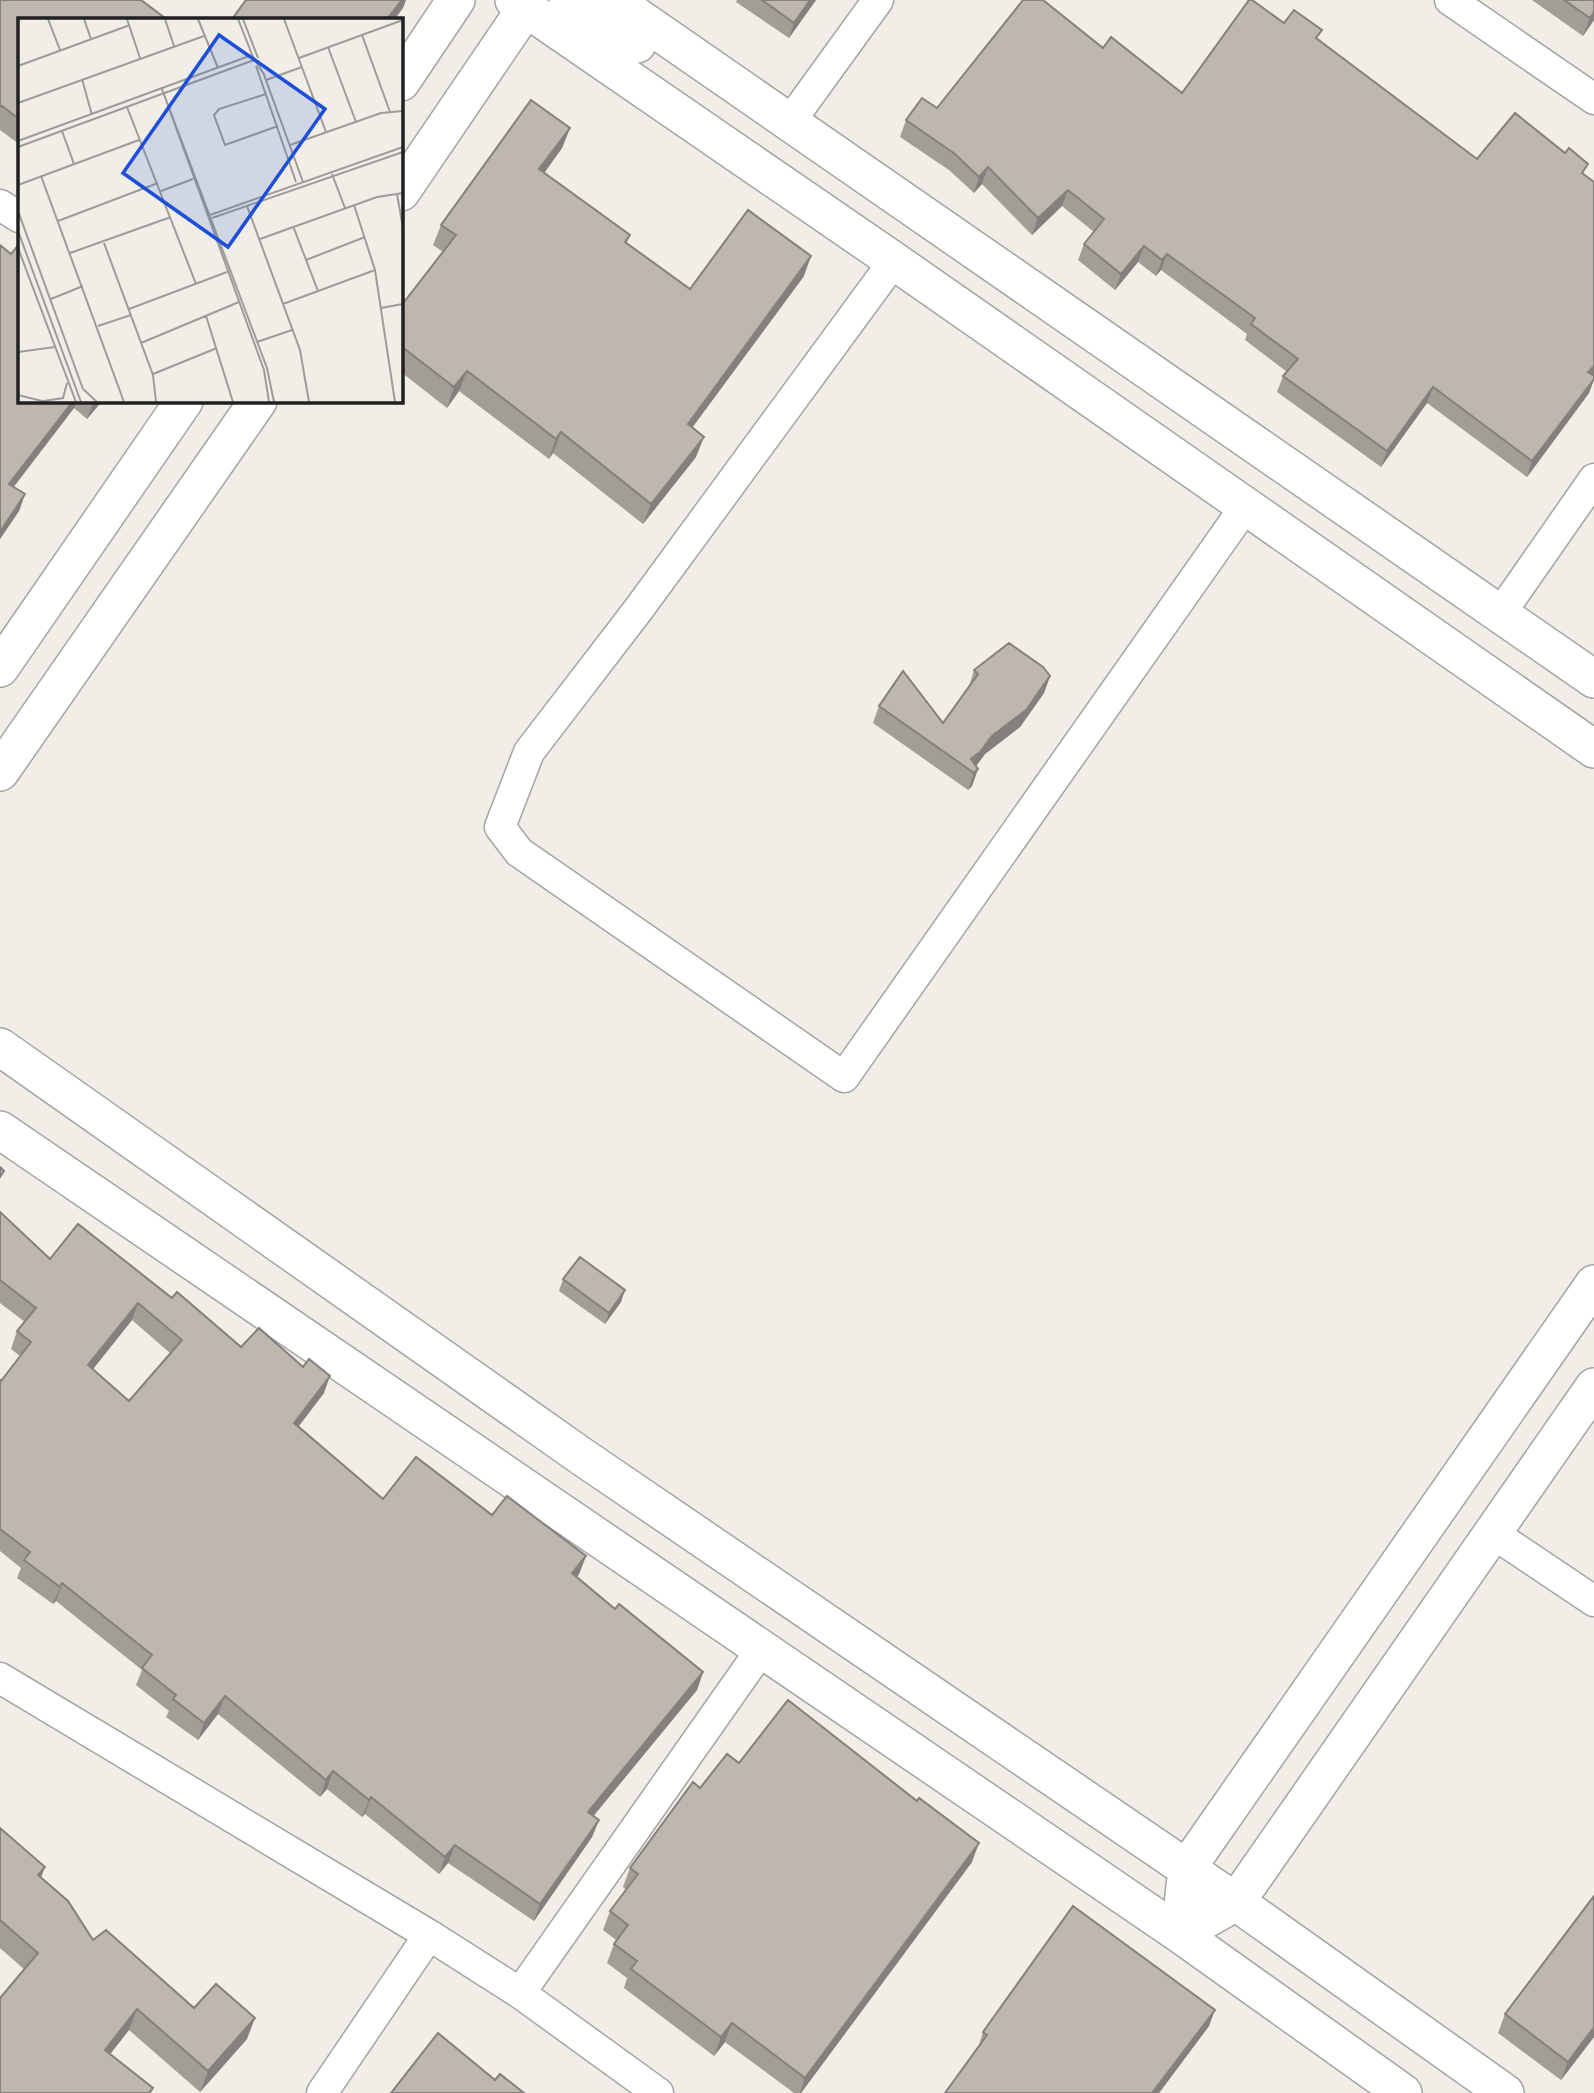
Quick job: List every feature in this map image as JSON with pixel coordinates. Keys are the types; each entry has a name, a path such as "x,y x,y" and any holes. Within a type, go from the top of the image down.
{"street":[{"path":"402,81 456,0"},
{"path":"568,0 628,41 717,72"},
{"path":"613,0 1594,679"},
{"path":"789,123 878,0"},
{"path":"1450,0 1594,99"},
{"path":"402,190 520,4 1594,749"},
{"path":"0,205 18,217"},
{"path":"894,261 638,610 528,752 500,827 519,852 844,1077 1245,507"},
{"path":"0,668 183,402"},
{"path":"0,772 257,402"},
{"path":"1500,614 1594,479"},
{"path":"0,1047 596,1466 1187,1868 1505,2093"},
{"path":"0,1130 1180,1934 1403,2093"},
{"path":"1180,1934 1187,1868 1594,1284"},
{"path":"1180,1934 1236,1902 1594,1387"},
{"path":"1494,1534 1594,1601"},
{"path":"520,1993 761,1650"},
{"path":"0,1678 429,1935 520,1993 658,2093"},
{"path":"321,2093 429,1935"}],"building":[{"path":"0,0 141,0 165,18 18,18 18,118 0,107"},
{"path":"246,0 402,0 388,18 233,18"},
{"path":"762,0 810,0 794,23"},
{"path":"1023,0 1043,0 1103,48 1111,37 1182,93 1249,0 1284,23 1294,10 1322,30 1316,38 1477,159 1515,113 1565,153 1569,148 1588,164 1582,173 1594,182 1594,366 1588,372 1594,379 1532,461 1433,387 1387,451 1283,376 1298,359 1251,324 1255,318 1167,254 1162,260 1144,246 1121,274 1084,244 1104,219 1068,190 1038,218 988,167 979,177 955,154 906,120 922,98 937,108"},
{"path":"1564,0 1594,0 1594,12 1590,18"},
{"path":"531,100 570,128 539,169 630,235 625,242 690,289 748,210 811,256 688,424 704,437 651,504 561,432 556,439 467,371 454,387 402,347 402,305 456,235 441,225"},
{"path":"0,245 11,254 18,245 18,402 72,402 9,484 25,494 0,532"},
{"path":"1009,643 1043,667 1050,676 1026,710 992,736 971,759 978,769 974,773 879,706 903,671 943,723 978,674 974,670"},
{"path":"0,1212 50,1259 78,1224 172,1298 177,1292 241,1347 259,1328 303,1367 309,1359 330,1376 294,1423 383,1499 416,1457 492,1515 507,1496 586,1556 572,1573 615,1609 619,1604 703,1672 588,1812 599,1820 540,1904 455,1845 445,1857 371,1797 369,1800 333,1771 326,1780 225,1696 204,1723 173,1699 176,1695 142,1668 152,1655 62,1583 60,1587 24,1560 30,1552 0,1529 0,1380 31,1342 17,1331 36,1308 0,1280","holes":["138,1303 182,1340 129,1401 88,1365"]},
{"path":"580,1257 625,1290 609,1313 563,1279"},
{"path":"788,1700 917,1801 919,1798 979,1843 805,2078 732,2023 721,2037 631,1969 637,1961 614,1944 628,1925 610,1911 638,1874 630,1868 693,1782 700,1788 727,1754 739,1763"},
{"path":"0,1828 45,1867 38,1875 68,1901 93,1940 106,1930 194,2008 216,1984 255,2018 208,2071 137,2009 105,2050 153,2088 149,2093 0,2093 0,1998 38,1953 0,1920"},
{"path":"1594,1896 1594,2027 1568,2062 1505,2014"},
{"path":"1073,1906 1215,2010 1152,2093 945,2093 987,2035 983,2032"},
{"path":"438,2033 495,2080 500,2074 524,2093 391,2093"}]}
